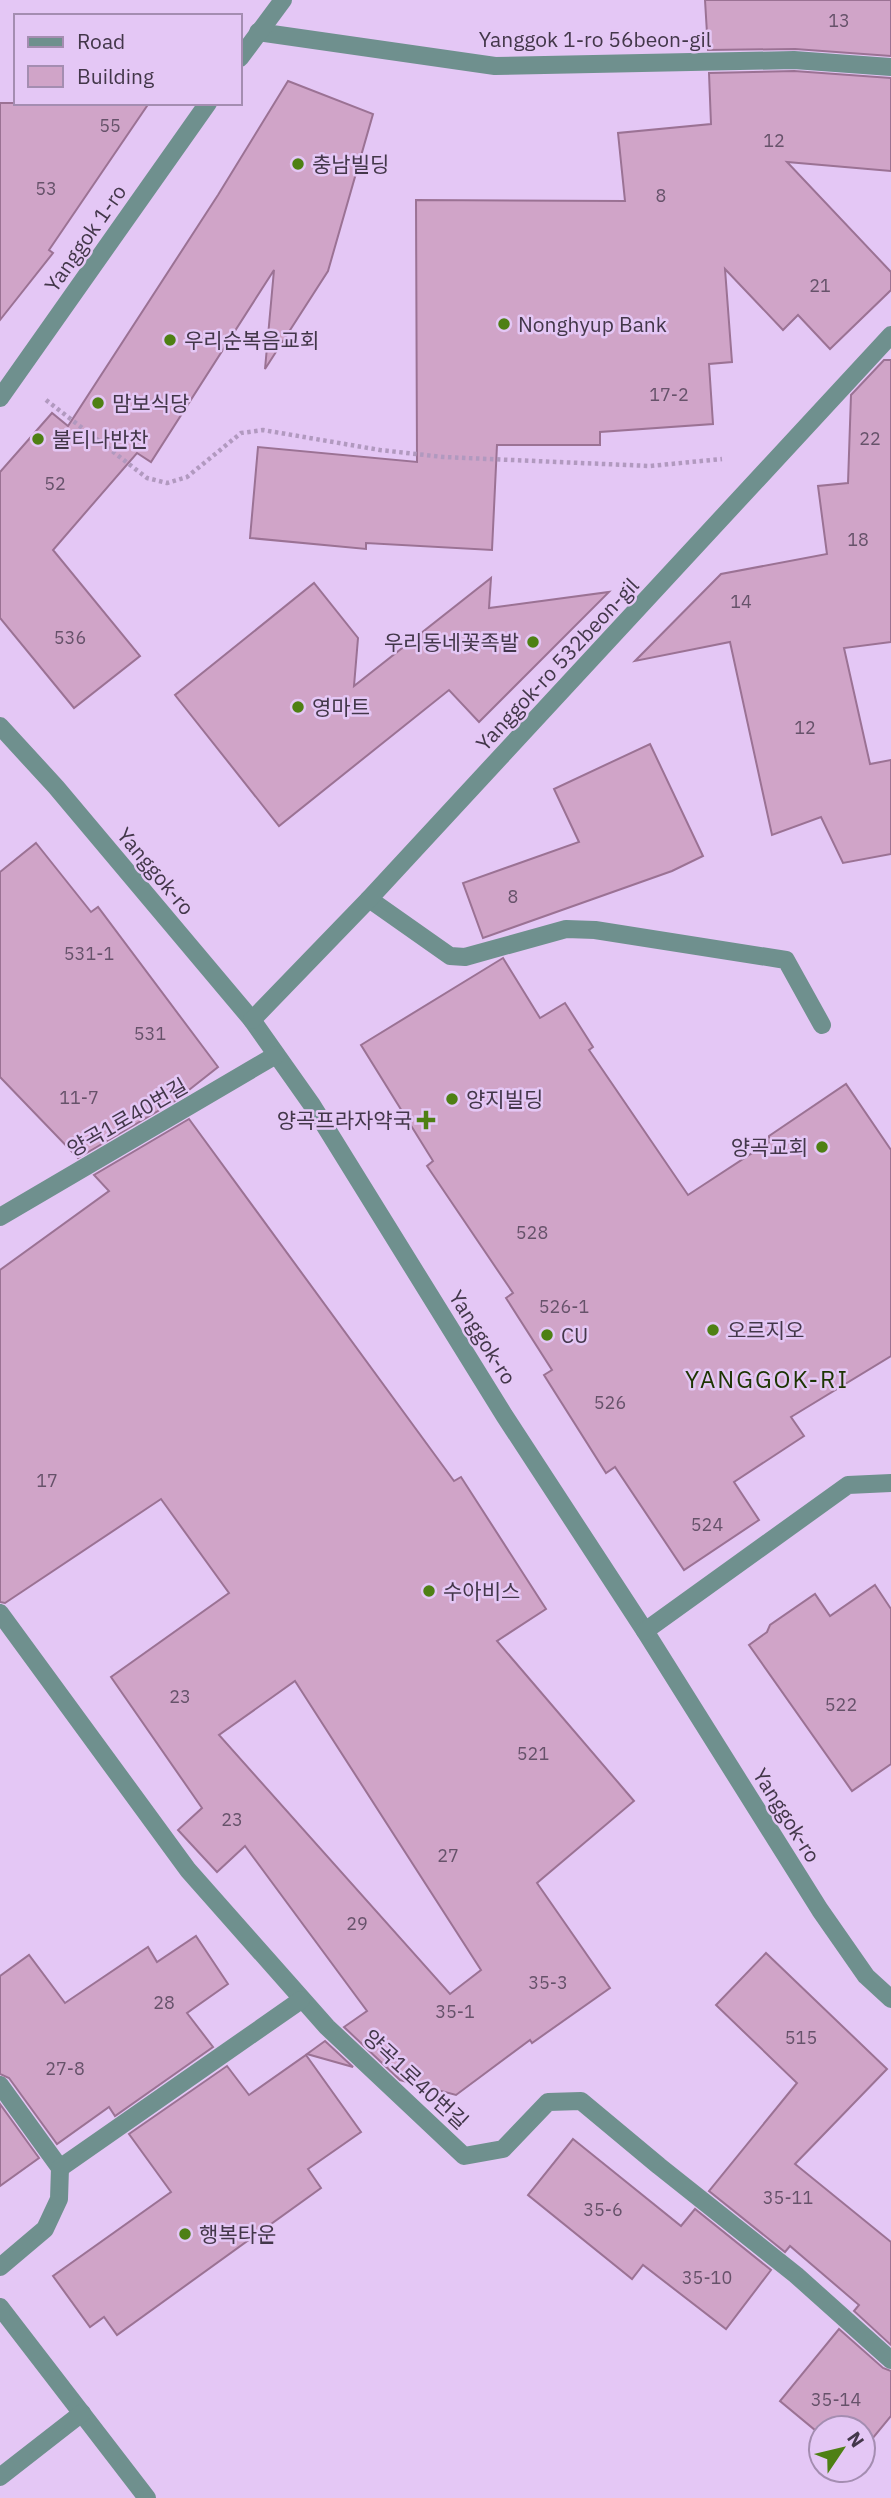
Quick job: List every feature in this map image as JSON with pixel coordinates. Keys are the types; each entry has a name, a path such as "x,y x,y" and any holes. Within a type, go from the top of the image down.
{"street":[{"path":"242,55 283,0"},
{"name":"Yanggok 1-ro 56beon-gil","path":"258,32 495,66 794,60 891,67"},
{"name":"Yanggok 1-ro","path":"0,398 207,105"},
{"name":"Yanggok-ro 532beon-gil","path":"252,1020 369,899 891,335"},
{"name":"Yanggok-ro","path":"0,726 56,787 252,1020 312,1105 504,1415 645,1631 820,1910 866,1976 891,1999"},
{"path":"369,899 450,956 465,957 566,929 595,930 786,960 822,1025"},
{"name":"양곡1로40번길","path":"0,1217 276,1055"},
{"path":"645,1631 848,1485 891,1483"},
{"name":"양곡1로40번길","path":"0,1613 188,1870 301,2000 464,2156 503,2149 548,2102 581,2101 796,2275 891,2360"},
{"path":"60,2168 301,2000"},
{"path":"0,2085 60,2168 59,2199 45,2229 0,2267"},
{"path":"0,2307 146,2498"},
{"path":"0,2477 82,2413"}],"path":[{"path":"43,397 147,478 167,483 187,477 241,433 263,430 380,450 443,457 593,465 650,466 785,452"}],"building":[{"path":"705,0 891,0 891,56 795,49 708,50"},
{"path":"794,71 891,78 891,171 787,162 891,272 891,290 830,349 798,315 783,330 725,269 732,362 709,364 713,424 600,432 600,445 497,445 492,550 366,543 366,549 250,538 258,447 417,462 416,200 625,201 618,133 711,124 709,73"},
{"path":"288,81 373,114 328,271 265,369 274,270 151,462 137,453 53,550 140,656 74,708 0,618 0,472 52,413 68,426 218,195"},
{"path":"0,103 148,105 49,250 53,253 0,320"},
{"path":"884,360 891,360 891,642 844,648 870,764 891,760 891,854 843,863 821,817 772,835 730,642 635,661 721,574 827,554 818,486 848,483 851,395"},
{"name":"영마트","path":"491,578 489,608 609,592 479,722 449,690 279,826 175,695 314,583 358,638 354,686"},
{"path":"650,744 703,856 672,871 483,938 463,883 579,842 554,789"},
{"path":"36,843 91,912 98,907 218,1067 175,1101 78,1158 0,1077 0,872"},
{"path":"503,958 540,1018 565,1003 593,1047 589,1050 688,1195 769,1142 769,1136 846,1084 891,1150 891,1356 791,1417 804,1436 734,1482 759,1520 684,1570 615,1467 606,1473 544,1375 552,1370 506,1298 513,1293 427,1166 433,1161 361,1045"},
{"path":"189,1119 454,1481 461,1477 546,1609 497,1641 634,1801 537,1883 610,1988 532,2043 530,2040 456,2095 400,2080 344,2027 367,2011 245,1846 217,1872 178,1830 202,1808 111,1677 229,1593 161,1499 5,1603 0,1602 0,1270 109,1191 94,1175","holes":["295,1681 481,1970 450,1994 219,1735"]},
{"path":"875,1585 891,1609 891,1764 852,1791 749,1645 767,1632 770,1625 815,1594 830,1616"},
{"path":"196,1936 228,1984 187,2013 213,2047 115,2116 109,2107 57,2144 9,2078 0,2074 0,1976 29,1955 65,2003 148,1947 157,1962"},
{"path":"766,1953 887,2069 795,2164 891,2242 891,2345 854,2311 859,2305 790,2246 785,2252 709,2191 797,2083 716,2005"},
{"path":"325,2041 353,2067 307,2054"},
{"name":"행복타운","path":"306,2055 361,2132 308,2169 321,2188 117,2335 104,2317 90,2327 53,2276 171,2192 129,2134 227,2066 249,2095"},
{"path":"0,2104 39,2158 0,2186"},
{"path":"573,2139 681,2226 695,2209 771,2270 726,2329 643,2265 632,2279 528,2195"},
{"path":"839,2329 883,2368 891,2371 891,2416 877,2433 877,2414 807,2414 807,2423 780,2401"}],"place":[{"name":"충남빌딩","path":"298,164"},
{"name":"Nonghyup Bank","path":"504,324"},
{"name":"우리순복음교회","path":"170,340"},
{"name":"맘보식당","path":"98,403"},
{"name":"불티나반찬","path":"38,439"},
{"name":"우리동네꽃족발","path":"533,642"},
{"name":"영마트","path":"298,707"},
{"name":"양지빌딩","path":"452,1099"},
{"name":"양곡프라자약국","path":"426,1120"},
{"name":"양곡교회","path":"822,1147"},
{"name":"오르지오","path":"713,1330"},
{"name":"CU","path":"547,1335"},
{"name":"수아비스","path":"429,1591"},
{"name":"행복타운","path":"185,2234"}],"district":[{"name":"YANGGOK-RI","path":"767,1379"}]}
